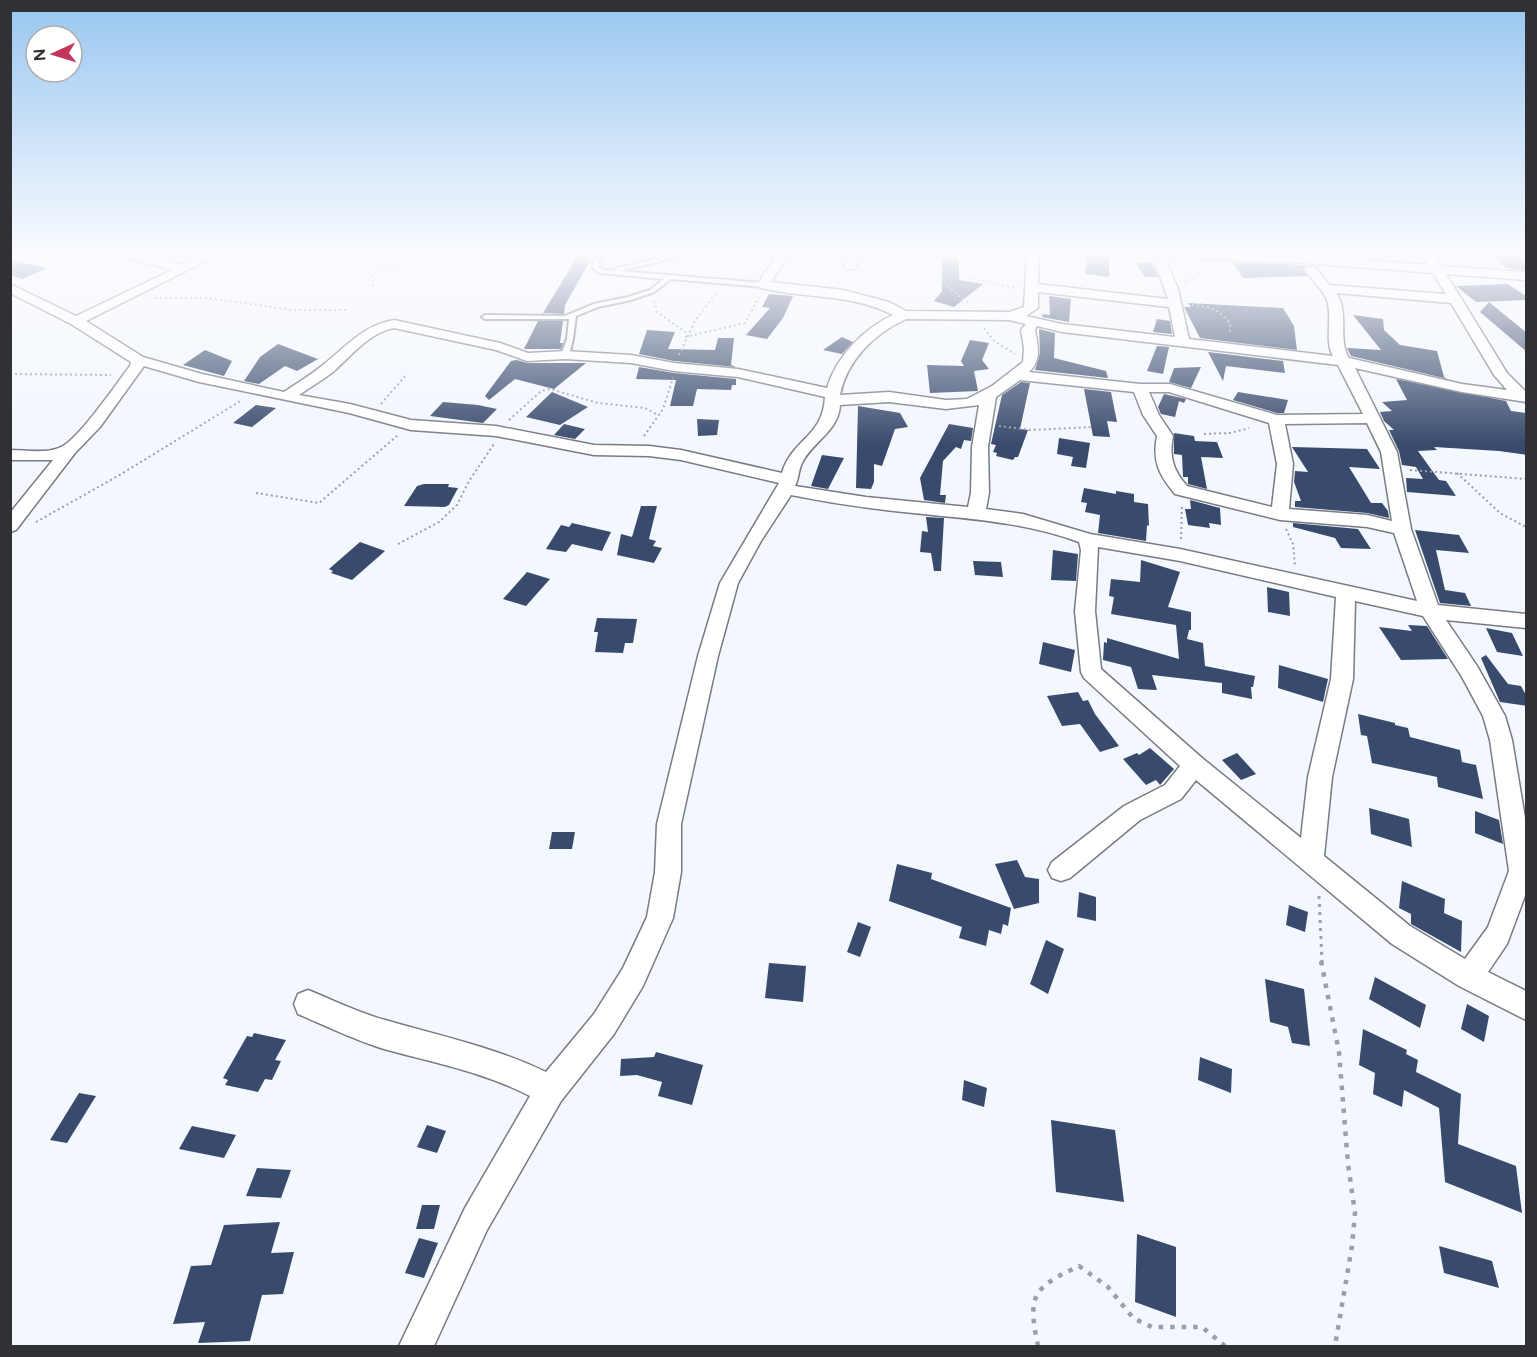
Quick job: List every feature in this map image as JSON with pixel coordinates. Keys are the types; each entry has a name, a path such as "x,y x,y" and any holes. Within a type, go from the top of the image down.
{"street":[{"path":"69,317 134,367 199,378 411,425 501,432 594,450 650,451 681,455 788,484 912,508 1005,516 1071,532 1087,539 1180,555 1430,611 1527,621"},
{"path":"76,321 83,317"},
{"path":"416,1347 476,1219 550,1090 604,1024 633,976 660,918 668,872 669,824 708,656 729,582 788,484 794,461 823,429 831,414 839,372 864,341 882,326 899,317"},
{"path":"1014,317 1033,323 1342,361 1462,388 1524,398"},
{"path":"1178,317 1183,342"},
{"path":"1337,317 1337,351 1355,380 1389,452 1402,529 1430,611 1470,672 1494,716 1501,740 1522,871 1498,935 1469,977"},
{"path":"1466,317 1501,375 1524,398"},
{"path":"286,397 329,368 342,354 382,326 394,324 500,347 527,357 565,355 631,359 674,367 738,373 833,397 892,398 920,403 976,401 1018,375 1030,363 1031,348 1028,330 1033,323"},
{"path":"10,525 69,450 94,424 134,367"},
{"path":"1018,375 1140,388 1170,388 1276,420 1372,418"},
{"path":"1140,388 1151,415 1165,436 1161,455 1172,480 1181,490 1280,514 1367,521 1402,529"},
{"path":"976,513 980,493 980,447 986,424 989,392"},
{"path":"1276,420 1285,464 1280,514"},
{"path":"10,455 42,456 69,450"},
{"path":"1087,539 1090,550 1085,611 1091,672 1194,765 1401,934 1469,977 1527,1006"},
{"path":"1315,863 1320,777 1342,679 1346,591"},
{"path":"1061,870 1132,813 1173,792 1194,765"},
{"path":"308,1004 383,1034 434,1046 510,1070 550,1090"}],"lane":[{"path":"514,317 567,317"},
{"path":"565,355 573,317"}],"path":[{"path":"665,317 688,334"},
{"path":"685,337 745,323 748,317"},
{"path":"979,317 994,341 1030,363"},
{"path":"1226,317 1230,323 1231,348"},
{"path":"10,374 97,376 134,367"},
{"path":"372,415 406,375"},
{"path":"398,544 439,522 457,506 469,481 501,432 541,391 550,389 598,403 645,408 659,416"},
{"path":"31,524 117,476 256,390"},
{"path":"1204,434 1230,433 1276,420"},
{"path":"986,424 1031,430 1093,427"},
{"path":"256,493 318,503 327,498 377,451 411,425"},
{"path":"1393,469 1527,479"},
{"path":"1457,473 1500,513 1527,527"},
{"path":"1180,555 1183,519 1181,490"},
{"path":"1280,514 1293,544 1297,583"},
{"path":"1315,863 1321,959 1339,1052 1348,1164 1355,1213 1352,1246 1335,1347"},
{"path":"1038,1347 1033,1320 1035,1300 1045,1283 1079,1266 1108,1287 1132,1318 1152,1327 1202,1327 1225,1347"}],"building":[{"path":"762,317 783,317 767,339 746,335"},
{"path":"1044,317 1069,317 1069,322"},
{"path":"1189,317 1289,317 1294,326 1297,350 1200,338"},
{"path":"1355,317 1383,319 1384,330 1400,345 1437,351 1444,377 1448,379 1351,356 1347,348 1381,350"},
{"path":"1486,317 1508,317 1527,333 1527,352"},
{"path":"1157,319 1170,321 1172,334 1153,332"},
{"path":"538,321 563,321 561,349 524,349"},
{"path":"1039,329 1055,333 1054,358 1106,371 1108,378 1035,370 1040,353"},
{"path":"647,330 675,332 668,349 715,350 718,338 734,338 731,365 736,367 674,361 639,354"},
{"path":"842,337 853,342 842,354 823,350"},
{"path":"970,340 989,343 982,360 989,369 974,371 978,391 930,393 927,365 964,366 961,361"},
{"path":"278,344 318,359 297,371 285,366 259,384 244,381 260,357"},
{"path":"1157,346 1169,347 1163,374 1147,371"},
{"path":"205,350 232,361 224,376 183,365"},
{"path":"1208,352 1283,361 1285,373 1226,366 1223,381"},
{"path":"511,361 527,363 586,363 554,389 515,379 489,400 485,396"},
{"path":"639,367 736,379 736,385 732,385 731,390 697,389 693,406 670,406 676,380 636,379"},
{"path":"1201,367 1191,388 1169,382 1174,368"},
{"path":"1396,379 1506,401 1511,411 1527,413 1527,455 1434,447 1437,450 1418,451 1439,480 1446,481 1456,496 1407,492 1406,478 1423,479 1416,467 1402,465 1399,451 1389,430 1394,430 1384,421 1380,412 1392,411 1382,402 1407,400"},
{"path":"1021,382 1030,383 1020,429 1028,430 1018,457 1013,460 996,456 997,453 993,452 996,445 991,444 1002,395"},
{"path":"1084,389 1111,392 1117,422 1107,421 1110,437 1093,436"},
{"path":"552,392 588,407 560,425 526,417"},
{"path":"1238,392 1288,400 1284,413 1277,413 1233,400"},
{"path":"1164,394 1186,399 1184,403 1179,401 1175,417 1161,414 1158,407"},
{"path":"443,402 497,409 483,423 430,416"},
{"path":"256,405 276,408 252,427 233,423"},
{"path":"858,406 900,413 908,427 895,429 882,466 874,464 874,482 871,489 856,488"},
{"path":"697,419 719,420 717,435 698,436"},
{"path":"564,424 585,429 575,439 554,435"},
{"path":"949,424 973,428 971,441 964,440 961,449 956,447 943,461 940,495 946,495 945,503 924,500 920,478"},
{"path":"1174,433 1194,436 1195,441 1217,442 1223,458 1201,457 1207,489 1188,484 1188,477 1183,477 1182,455 1174,454"},
{"path":"1059,438 1090,443 1086,468 1071,466 1073,457 1057,454"},
{"path":"1292,447 1367,449 1380,469 1349,467 1371,503 1382,503 1388,511 1389,518 1367,513 1295,507 1295,501 1301,501 1294,482 1295,471 1308,472"},
{"path":"822,455 844,458 828,489 811,486"},
{"path":"449,484 448,487 458,488 449,505 445,507 404,506 417,486"},
{"path":"1084,488 1116,494 1116,491 1134,494 1134,502 1148,504 1149,526 1147,525 1146,541 1098,533 1100,515 1085,512 1087,503 1081,502"},
{"path":"1190,500 1220,508 1221,525 1209,523 1210,528 1188,525 1185,509 1191,509"},
{"path":"641,506 657,506 649,539 656,541 653,546 662,548 654,563 617,555 621,534 632,537"},
{"path":"926,517 944,518 941,571 934,571 931,553 920,552 922,531 928,532"},
{"path":"572,523 611,532 602,551 572,544 566,552 546,549 561,525 569,527"},
{"path":"1293,523 1358,529 1371,549 1341,548 1335,538 1293,527"},
{"path":"1415,530 1459,535 1469,553 1436,550 1445,590 1465,593 1471,606 1440,603"},
{"path":"360,542 385,551 352,580 331,573 333,571 329,569"},
{"path":"1053,550 1078,554 1076,581 1051,580"},
{"path":"1141,560 1180,572 1168,607 1191,612 1191,630 1189,630 1187,639 1203,643 1205,666 1255,676 1253,687 1251,687 1252,699 1222,693 1222,683 1152,675 1157,690 1138,689 1131,667 1103,660 1104,642 1107,643 1107,638 1179,659 1176,625 1111,614 1114,597 1109,596 1111,579 1140,582"},
{"path":"973,561 1001,562 1003,577 975,575"},
{"path":"527,572 550,579 526,606 503,599"},
{"path":"1267,587 1289,592 1290,616 1268,612"},
{"path":"597,618 637,619 633,643 625,643 623,653 595,652 598,632 594,632"},
{"path":"1408,625 1427,626 1448,659 1401,660 1379,627 1412,631"},
{"path":"1486,628 1512,633 1523,656 1497,652"},
{"path":"1043,642 1075,650 1071,672 1039,664"},
{"path":"1486,655 1508,684 1521,686 1527,697 1527,706 1500,702 1481,658"},
{"path":"1279,665 1328,679 1323,702 1278,688"},
{"path":"1078,692 1083,701 1088,700 1095,714 1119,746 1100,752 1080,724 1062,726 1047,696"},
{"path":"1358,714 1408,728 1410,737 1460,750 1462,762 1476,765 1483,799 1438,787 1437,777 1372,763 1367,736 1361,735"},
{"path":"1150,748 1174,769 1160,785 1156,780 1146,785 1123,759 1137,753 1139,755"},
{"path":"1237,753 1256,774 1241,780 1222,760"},
{"path":"1369,808 1409,819 1412,847 1371,834"},
{"path":"1475,811 1499,820 1503,844 1475,833"},
{"path":"552,832 575,832 572,849 549,849"},
{"path":"1017,860 1025,877 1039,879 1039,903 1014,909 995,864"},
{"path":"897,864 932,873 931,879 1011,908 1008,926 1003,924 1001,934 989,930 986,946 959,938 962,927 889,901"},
{"path":"1402,881 1445,899 1444,913 1462,921 1461,952 1411,924 1411,914 1399,908"},
{"path":"1079,892 1096,897 1096,921 1077,917"},
{"path":"1289,905 1308,912 1305,932 1286,925"},
{"path":"858,922 871,927 860,957 847,952"},
{"path":"1046,940 1064,949 1048,994 1030,984"},
{"path":"769,963 806,966 803,1002 765,998"},
{"path":"1375,977 1426,1005 1420,1028 1369,999"},
{"path":"1265,979 1304,989 1310,1046 1292,1043 1288,1027 1270,1022"},
{"path":"1467,1004 1489,1016 1484,1042 1461,1029"},
{"path":"1363,1029 1407,1050 1406,1054 1418,1060 1416,1072 1461,1094 1458,1144 1516,1166 1522,1213 1445,1182 1439,1108 1404,1090 1402,1107 1373,1094 1375,1073 1359,1065"},
{"path":"254,1033 286,1040 275,1060 281,1061 272,1080 265,1079 258,1092 225,1085 228,1080 223,1078 247,1036 252,1037"},
{"path":"656,1052 703,1065 692,1105 658,1096 662,1082 637,1075 620,1076 621,1059 654,1057"},
{"path":"1200,1057 1232,1069 1231,1093 1198,1080"},
{"path":"964,1080 987,1088 984,1107 962,1100"},
{"path":"79,1093 96,1096 67,1143 50,1140"},
{"path":"1051,1120 1115,1130 1124,1202 1056,1192"},
{"path":"427,1125 446,1131 437,1153 417,1147"},
{"path":"192,1126 236,1135 224,1158 179,1149"},
{"path":"257,1168 291,1170 281,1198 246,1196"},
{"path":"422,1205 440,1205 434,1229 416,1229"},
{"path":"280,1222 271,1253 294,1252 283,1294 262,1295 250,1341 198,1343 205,1322 173,1324 191,1266 211,1265 224,1225"},
{"path":"1137,1234 1176,1247 1176,1317 1135,1302"},
{"path":"419,1238 438,1243 424,1278 405,1273"},
{"path":"1439,1246 1492,1261 1499,1288 1444,1273"}]}
